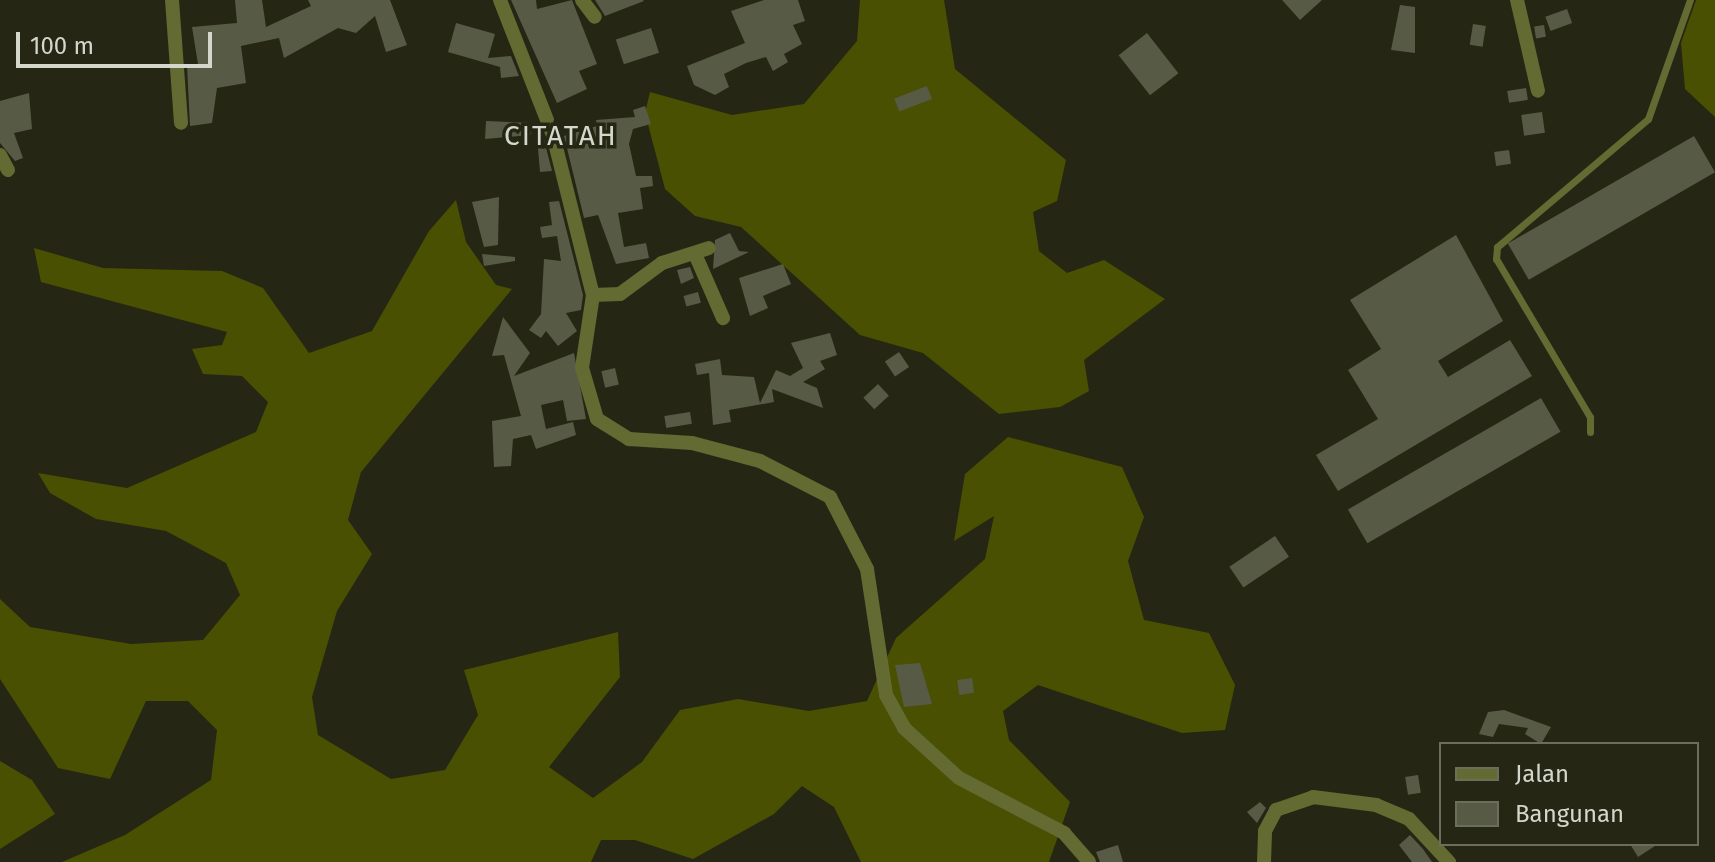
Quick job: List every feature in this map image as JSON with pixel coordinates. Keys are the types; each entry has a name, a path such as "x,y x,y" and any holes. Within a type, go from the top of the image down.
{"street":[{"path":"172,0 181,123"},
{"path":"500,0 553,135 593,295 582,368 605,428 760,461 830,497 867,569 886,695 904,728 959,778 1064,833 1089,862"},
{"path":"582,0 595,17"},
{"path":"1517,0 1538,91"},
{"path":"0,155 8,170"},
{"path":"593,295 620,294 662,263 702,251 723,318"},
{"path":"1264,862 1265,831 1276,810 1313,797 1376,805 1409,819 1449,862"}],"lane":[{"path":"1590,432 1590,417 1496,259 1497,247 1648,119 1690,0"}],"green space":[{"path":"860,0 944,0 955,69 1066,160 1057,201 1033,212 1039,251 1067,273 1104,260 1165,299 1084,360 1089,391 1060,407 999,414 923,353 860,335 741,227 695,216 665,189 645,113 650,92 732,115 804,104 857,41"},
{"path":"1696,0 1715,0 1715,117 1685,89 1681,43"},
{"path":"456,200 466,242 496,285 512,289 361,472 348,520 372,554 337,611 312,697 318,735 391,779 445,770 478,715 464,670 618,632 620,677 549,767 593,798 642,762 680,710 738,699 809,711 867,701 896,638 985,559 994,516 954,541 965,474 1008,437 1122,467 1144,517 1128,561 1144,620 1209,633 1235,685 1225,730 1182,733 1038,685 1003,711 1009,740 1070,802 1049,862 861,862 834,807 802,786 774,814 693,859 635,840 601,840 591,862 62,862 125,835 211,780 217,730 188,701 146,701 110,779 58,768 0,679 0,599 30,627 131,644 203,640 240,595 226,563 166,531 96,519 50,493 38,473 127,488 256,432 268,402 242,376 203,374 192,349 222,345 227,332 41,282 34,248 103,268 222,271 263,288 309,353 372,331 429,231"},
{"path":"0,761 32,780 55,814 0,849"}],"building":[{"path":"235,0 262,0 266,27 311,6 308,0 390,0 407,45 386,52 375,16 356,33 338,28 284,58 279,38 241,46 246,83 217,88 212,123 190,126 187,65 198,64 192,27 237,23"},
{"path":"511,0 536,0 537,9 572,0 597,64 579,71 587,89 557,103"},
{"path":"595,0 643,0 644,1 605,16"},
{"path":"764,0 798,0 805,21 793,25 802,44 784,54 788,62 773,71 766,57 746,63 724,74 729,87 715,95 694,85 687,66 745,43 731,11"},
{"path":"1282,0 1322,0 1300,20"},
{"path":"1400,5 1415,7 1415,53 1391,50"},
{"path":"1567,9 1572,23 1551,31 1545,17"},
{"path":"456,23 495,34 488,58 511,56 519,76 501,78 500,67 448,52"},
{"path":"1473,24 1486,26 1483,47 1470,45"},
{"path":"1544,25 1546,37 1536,38 1534,27"},
{"path":"651,28 659,53 624,64 616,39"},
{"path":"1147,33 1178,73 1150,95 1119,55"},
{"path":"927,86 932,99 899,112 894,99"},
{"path":"1526,88 1528,100 1509,103 1507,91"},
{"path":"29,93 32,129 14,133 23,158 15,161 0,143 0,101"},
{"path":"645,106 651,124 633,129 629,144 636,176 652,176 653,186 640,188 643,209 618,213 624,247 646,243 649,258 616,264 598,215 584,218 564,136 597,126 596,120 635,117 633,110"},
{"path":"1542,112 1545,133 1524,136 1521,115"},
{"path":"486,121 532,123 531,135 485,139"},
{"path":"543,136 552,171 540,172 537,137"},
{"path":"1694,136 1715,172 1529,280 1508,244"},
{"path":"1509,150 1511,164 1496,166 1494,152"},
{"path":"499,197 498,245 484,247 472,202"},
{"path":"559,201 583,295 581,310 566,313 577,331 558,346 546,331 541,338 529,330 541,314 544,259 561,261 557,236 542,238 540,227 552,225 549,202"},
{"path":"730,233 739,251 749,252 713,269 715,240"},
{"path":"1456,235 1503,321 1438,361 1448,377 1510,340 1532,376 1338,491 1316,455 1378,419 1348,370 1381,349 1350,300"},
{"path":"482,254 515,257 515,261 484,266"},
{"path":"783,264 791,284 763,296 768,308 750,316 739,278"},
{"path":"690,267 694,278 681,284 677,270"},
{"path":"698,292 701,303 686,307 684,296"},
{"path":"503,317 530,353 514,376 574,353 586,419 567,421 563,400 541,405 546,429 573,422 576,435 536,449 531,435 513,439 511,466 494,467 492,421 521,416 504,355 492,356"},
{"path":"830,333 837,355 820,361 825,369 803,382 817,388 823,408 772,389 774,402 729,410 731,422 713,425 709,373 697,375 695,364 720,359 722,375 754,377 760,403 776,370 790,376 803,368 791,343"},
{"path":"899,352 909,367 895,376 885,362"},
{"path":"615,368 619,385 605,388 601,371"},
{"path":"878,384 889,396 874,409 863,398"},
{"path":"1541,398 1560,432 1367,543 1348,510"},
{"path":"690,412 692,424 666,428 664,416"},
{"path":"1275,536 1289,557 1243,587 1229,567"},
{"path":"920,663 932,704 904,707 895,665"},
{"path":"972,678 974,693 959,695 957,680"},
{"path":"1504,710 1551,727 1542,742 1525,734 1528,728 1499,724 1493,737 1479,734 1488,712"},
{"path":"1418,775 1421,793 1408,795 1405,777"},
{"path":"1260,802 1266,808 1257,823 1247,812"},
{"path":"1410,835 1432,862 1412,862 1399,845"},
{"path":"1118,845 1123,862 1100,862 1096,852"},
{"path":"1631,846 1655,846 1638,857"}],"district":[{"name":"CITATAH","path":"561,136"}]}
